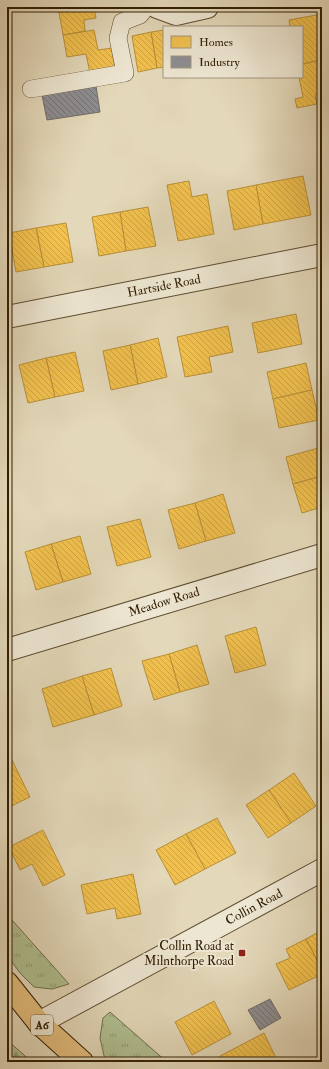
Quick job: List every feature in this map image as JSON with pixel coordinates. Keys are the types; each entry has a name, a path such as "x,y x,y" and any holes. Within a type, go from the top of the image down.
{"highway":[{"name":"A6","path":"7,984 39,1023 82,1062"}],"street":[{"path":"157,7 176,14 207,7"},
{"name":"Hartside Road","path":"7,317 322,255"},
{"name":"Meadow Road","path":"7,650 322,555"},
{"name":"Collin Road","path":"39,1023 322,870"}],"lane":[{"path":"30,89 125,73 118,38 122,22 140,15 146,7"}],"green space":[{"path":"7,911 12,920 69,984 52,989 34,987 20,973 7,955"},
{"path":"110,1012 167,1062 107,1062 105,1060 100,1038 103,1018"},
{"path":"7,1040 32,1062 7,1062"}],"building: Homes":[{"path":"58,7 94,7 96,18 84,20 85,31 63,35"},
{"path":"322,14 322,60 303,64 303,26 290,26 289,20"},
{"path":"94,30 98,50 112,48 115,69 90,73 86,54 67,57 63,35"},
{"path":"163,30 163,67 157,68 151,32"},
{"path":"151,32 157,68 138,72 132,36"},
{"path":"322,60 322,94 315,95 317,104 297,108 295,99 303,97 299,78 303,78 303,64"},
{"path":"303,176 311,215 263,224 256,185"},
{"path":"189,181 192,197 207,194 214,234 178,241 167,185"},
{"path":"256,185 263,224 234,230 227,191"},
{"path":"148,207 156,246 126,251 120,212"},
{"path":"120,212 126,251 99,256 92,217"},
{"path":"66,223 73,262 44,267 36,228"},
{"path":"36,228 44,267 16,272 9,233"},
{"path":"296,314 302,344 258,353 252,323"},
{"path":"228,326 233,352 209,357 212,372 185,377 177,337"},
{"path":"158,338 167,377 138,384 130,345"},
{"path":"130,345 138,384 111,390 103,351"},
{"path":"75,352 84,391 55,397 46,358"},
{"path":"46,358 55,397 28,403 19,365"},
{"path":"306,363 312,390 273,399 267,372"},
{"path":"312,390 319,420 279,428 273,399"},
{"path":"322,447 322,476 293,484 286,457"},
{"path":"322,476 322,507 302,513 293,484"},
{"path":"223,494 235,533 206,541 195,503"},
{"path":"195,503 206,541 179,549 168,510"},
{"path":"140,519 151,557 117,566 107,527"},
{"path":"80,536 91,574 63,582 51,544"},
{"path":"51,544 63,582 36,590 25,552"},
{"path":"322,603 322,628 317,604"},
{"path":"256,627 266,665 235,673 225,636"},
{"path":"197,645 209,684 180,692 169,654"},
{"path":"169,654 180,692 154,700 142,661"},
{"path":"111,668 122,706 94,715 82,676"},
{"path":"82,676 94,715 53,727 42,689"},
{"path":"322,745 322,756 318,754"},
{"path":"11,758 30,797 7,808 7,760"},
{"path":"294,773 316,806 291,823 269,790"},
{"path":"269,790 291,823 268,838 246,805"},
{"path":"217,818 236,853 205,869 186,834"},
{"path":"43,830 65,875 43,886 32,864 20,870 9,847"},
{"path":"186,834 205,869 175,885 156,850"},
{"path":"133,874 141,914 117,919 115,908 87,914 81,885"},
{"path":"322,930 322,970 306,939"},
{"path":"306,939 322,970 322,974 289,990 276,964 290,958 286,949"},
{"path":"214,1001 231,1034 192,1055 175,1022"},
{"path":"264,1033 278,1062 223,1062 220,1056"}],"building: Industry":[{"path":"96,86 100,112 47,120 42,95"},
{"path":"270,999 281,1018 260,1030 248,1010"}],"place":[{"name":"Collin Road at Milnthorpe Road","path":"242,953"}]}
